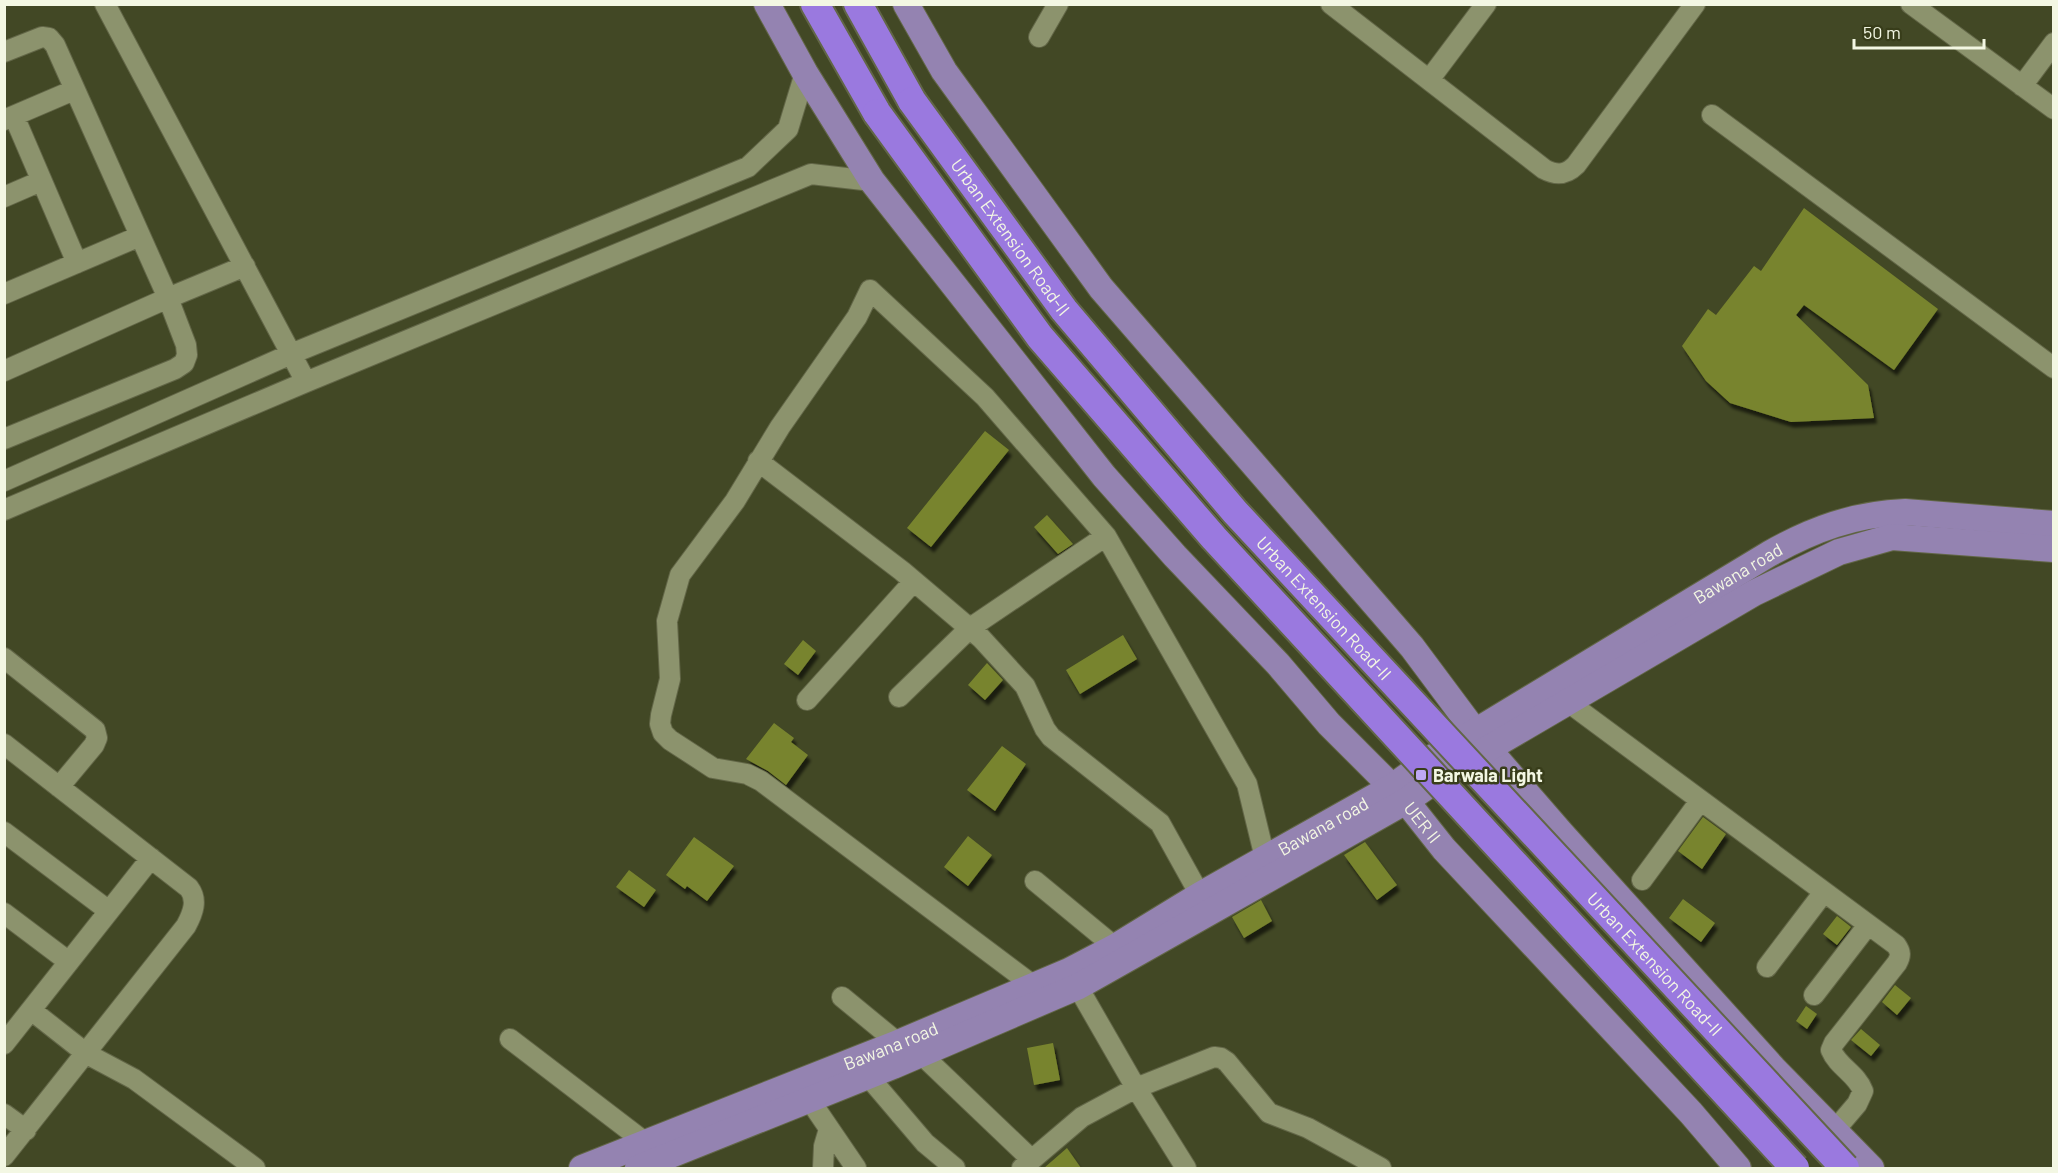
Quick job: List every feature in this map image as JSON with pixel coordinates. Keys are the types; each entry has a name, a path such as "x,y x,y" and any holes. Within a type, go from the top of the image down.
{"highway":[{"name":"Urban Extension Road-II","path":"815,4 877,113 1040,337 1206,530 1795,1168"},
{"name":"Urban Extension Road-II","path":"858,4 912,101 1064,310 1234,512 1845,1168"}],"main road":[{"name":"UER II","path":"767,4 805,73 872,181 1104,476 1175,556 1278,664 1329,724 1399,794 1444,849 1690,1113 1738,1168"},
{"path":"906,4 944,71 1101,288 1412,647 1482,740 1561,833 1773,1068 1871,1168"},
{"name":"Bawana road","path":"1482,740 1769,554 1826,526 1888,512 2054,524"},
{"name":"Bawana road","path":"582,1168 909,1048 1074,979 1399,794 1434,756 1482,740 1568,702 1754,593 1839,552 1892,537 2054,549"},
{"name":"Bawana road","path":"638,1168 868,1076 909,1048 1034,986 1074,979 1114,947 1265,858 1399,794"}],"street":[{"path":"105,4 306,382"},
{"path":"1039,37 1058,4"},
{"path":"1331,4 1553,174 1569,172 1576,165 1695,4"},
{"path":"1429,80 1486,4"},
{"path":"1911,4 2054,109"},
{"path":"4,52 42,37 48,38 55,45 168,298 186,345 187,355 184,363 175,369 4,439"},
{"path":"2022,86 2054,43"},
{"path":"4,481 291,354 748,167 788,129 805,73"},
{"path":"74,90 9,118 41,181 76,263"},
{"path":"1712,115 2054,368"},
{"path":"4,510 306,382 811,174 872,181"},
{"path":"4,197 41,181"},
{"path":"4,294 140,236"},
{"path":"4,371 245,266"},
{"path":"1034,986 761,781 747,774 713,768 670,740 663,733 660,724 670,679 667,621 676,586 688,562 735,501 758,461 857,316 870,290 985,397 1106,536 1247,784 1265,858"},
{"path":"758,461 914,581 970,628 1018,677 1051,737 1160,823 1200,895"},
{"path":"899,697 970,628 1106,536"},
{"path":"807,700 914,581"},
{"path":"4,658 95,730 97,738 94,745 60,787"},
{"path":"1568,702 1896,945 1900,951 1901,957 1834,1043 1831,1050 1834,1059 1861,1084 1863,1091 1857,1104 1834,1131"},
{"path":"4,744 189,888 194,895 195,902 190,918 87,1054 4,1156"},
{"path":"1642,880 1700,801"},
{"path":"4,832 109,911"},
{"path":"4,1044 151,858"},
{"path":"1035,881 1114,947"},
{"path":"1767,967 1824,892"},
{"path":"6,918 69,962"},
{"path":"1814,995 1868,925"},
{"path":"1074,979 1136,1088 1186,1168"},
{"path":"843,997 909,1048 1026,1164 1082,1117 1136,1088 1214,1057 1227,1062 1269,1113 1308,1128 1381,1168"},
{"path":"31,1010 87,1054 134,1079 255,1168"},
{"path":"510,1039 646,1143"},
{"path":"868,1076 925,1143 955,1168"},
{"path":"809,1099 856,1168"},
{"path":"4,1114 26,1130"},
{"path":"823,1168 824,1146 829,1129"}],"building":[{"path":"1804,208 1938,309 1894,370 1804,305 1796,315 1868,385 1874,418 1791,422 1730,403 1706,381 1682,346 1708,309 1716,315 1754,266 1761,271"},
{"path":"985,431 1009,450 931,547 907,528"},
{"path":"1047,515 1073,544 1058,554 1034,527"},
{"path":"1123,635 1137,659 1080,694 1066,670"},
{"path":"803,640 816,651 798,675 784,664"},
{"path":"987,663 1003,680 985,700 968,685"},
{"path":"774,723 794,738 791,742 808,755 786,785 768,771 746,759"},
{"path":"1002,746 1026,764 995,811 967,790"},
{"path":"1703,817 1726,834 1702,869 1678,851"},
{"path":"968,836 992,855 968,886 944,867"},
{"path":"694,837 734,866 707,901 687,886 685,889 666,875"},
{"path":"1365,842 1397,885 1377,900 1344,855"},
{"path":"629,870 656,890 644,907 616,887"},
{"path":"1683,899 1715,923 1701,942 1669,918"},
{"path":"1261,900 1272,921 1244,938 1232,917"},
{"path":"1837,916 1851,927 1837,945 1823,934"},
{"path":"1895,985 1911,998 1897,1015 1882,1002"},
{"path":"1806,1006 1817,1014 1807,1029 1796,1021"},
{"path":"1861,1029 1880,1045 1871,1056 1851,1040"},
{"path":"1053,1043 1060,1080 1034,1085 1027,1048"},
{"path":"1067,1148 1081,1168 1044,1168"}],"place":[{"name":"Barwala Light","path":"1421,775"}]}
